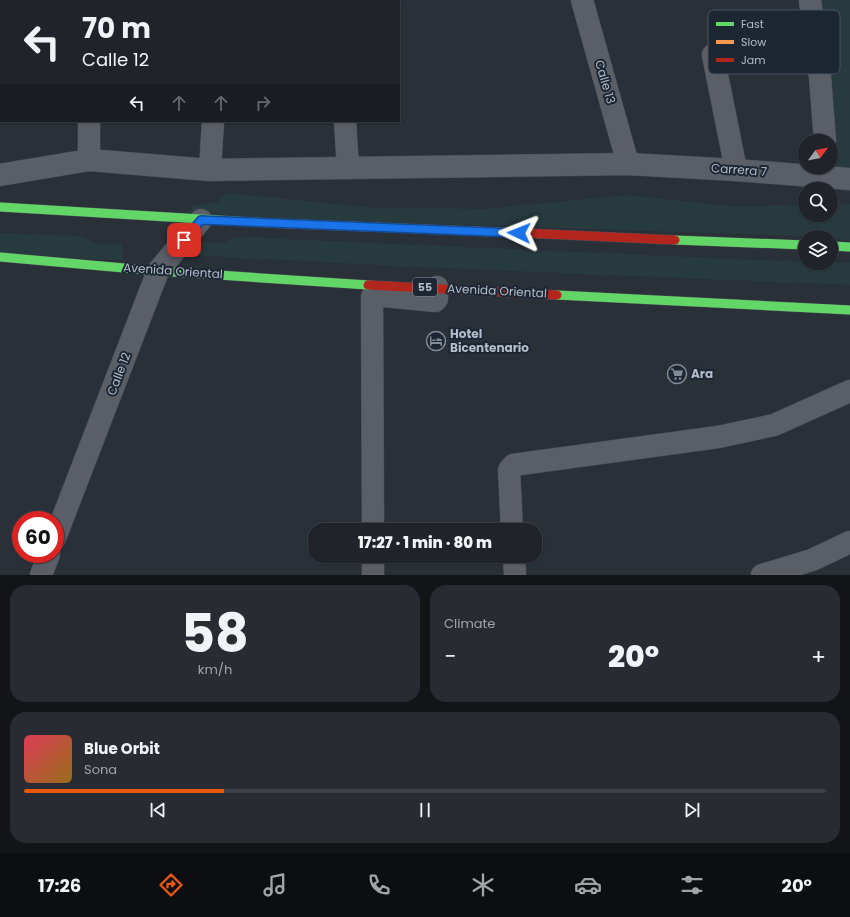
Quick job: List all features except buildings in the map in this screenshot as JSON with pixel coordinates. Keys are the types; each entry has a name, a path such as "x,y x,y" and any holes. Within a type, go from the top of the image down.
{"main road":[{"path":"0,207 201,220 798,245"},
{"path":"838,246 850,247"},
{"name":"Avenida Oriental","path":"0,256 158,271 850,310"}],"street":[{"name":"Calle 13","path":"582,0 628,164"},
{"path":"810,0 811,10"},
{"path":"717,74 736,170"},
{"path":"820,74 824,134"},
{"path":"89,122 89,160"},
{"path":"210,170 213,122"},
{"path":"345,122 348,168"},
{"path":"0,174 89,160 210,170 628,164"},
{"name":"Carrera 7","path":"628,164 836,175"},
{"name":"Calle 12","path":"64,515 158,271 201,220"},
{"path":"373,523 372,297 374,295 435,301 437,299 437,287"},
{"path":"512,523 509,470 513,465 718,437 774,425 850,391"},
{"path":"762,575 812,560 850,542"},
{"path":"41,575 46,563"},
{"path":"373,563 373,575"},
{"path":"514,563 515,575"}],"green space":[{"path":"815,0 850,0 850,176 835,176 835,174 838,174 838,134 830,134 823,74 840,74 840,10 816,10"},
{"path":"226,193 364,207 484,209 628,195 737,207 798,205 798,222 838,222 838,205 850,204 850,241 838,238 838,230 798,230 798,236 182,216 194,206 218,202"},
{"path":"0,233 81,236 100,245 122,244 123,260 0,256"},
{"path":"236,237 798,262 798,270 838,270 838,263 850,263 850,285 417,267 186,255 187,242 223,243"}],"traffic: fast":[{"path":"0,207 270,223"},
{"path":"675,240 798,245"},
{"path":"838,246 850,247"},
{"path":"0,257 158,271 368,285"},
{"path":"557,295 850,310"}],"traffic: slow":[{"path":"270,223 524,233"}],"traffic: jam":[{"path":"524,233 675,240"},
{"path":"368,285 557,295"}],"place":[{"name":"Hotel Bicentenario","path":"436,341"},
{"name":"Ara","path":"677,374"}],"route":[{"path":"184,240 201,220 519,233"}]}
